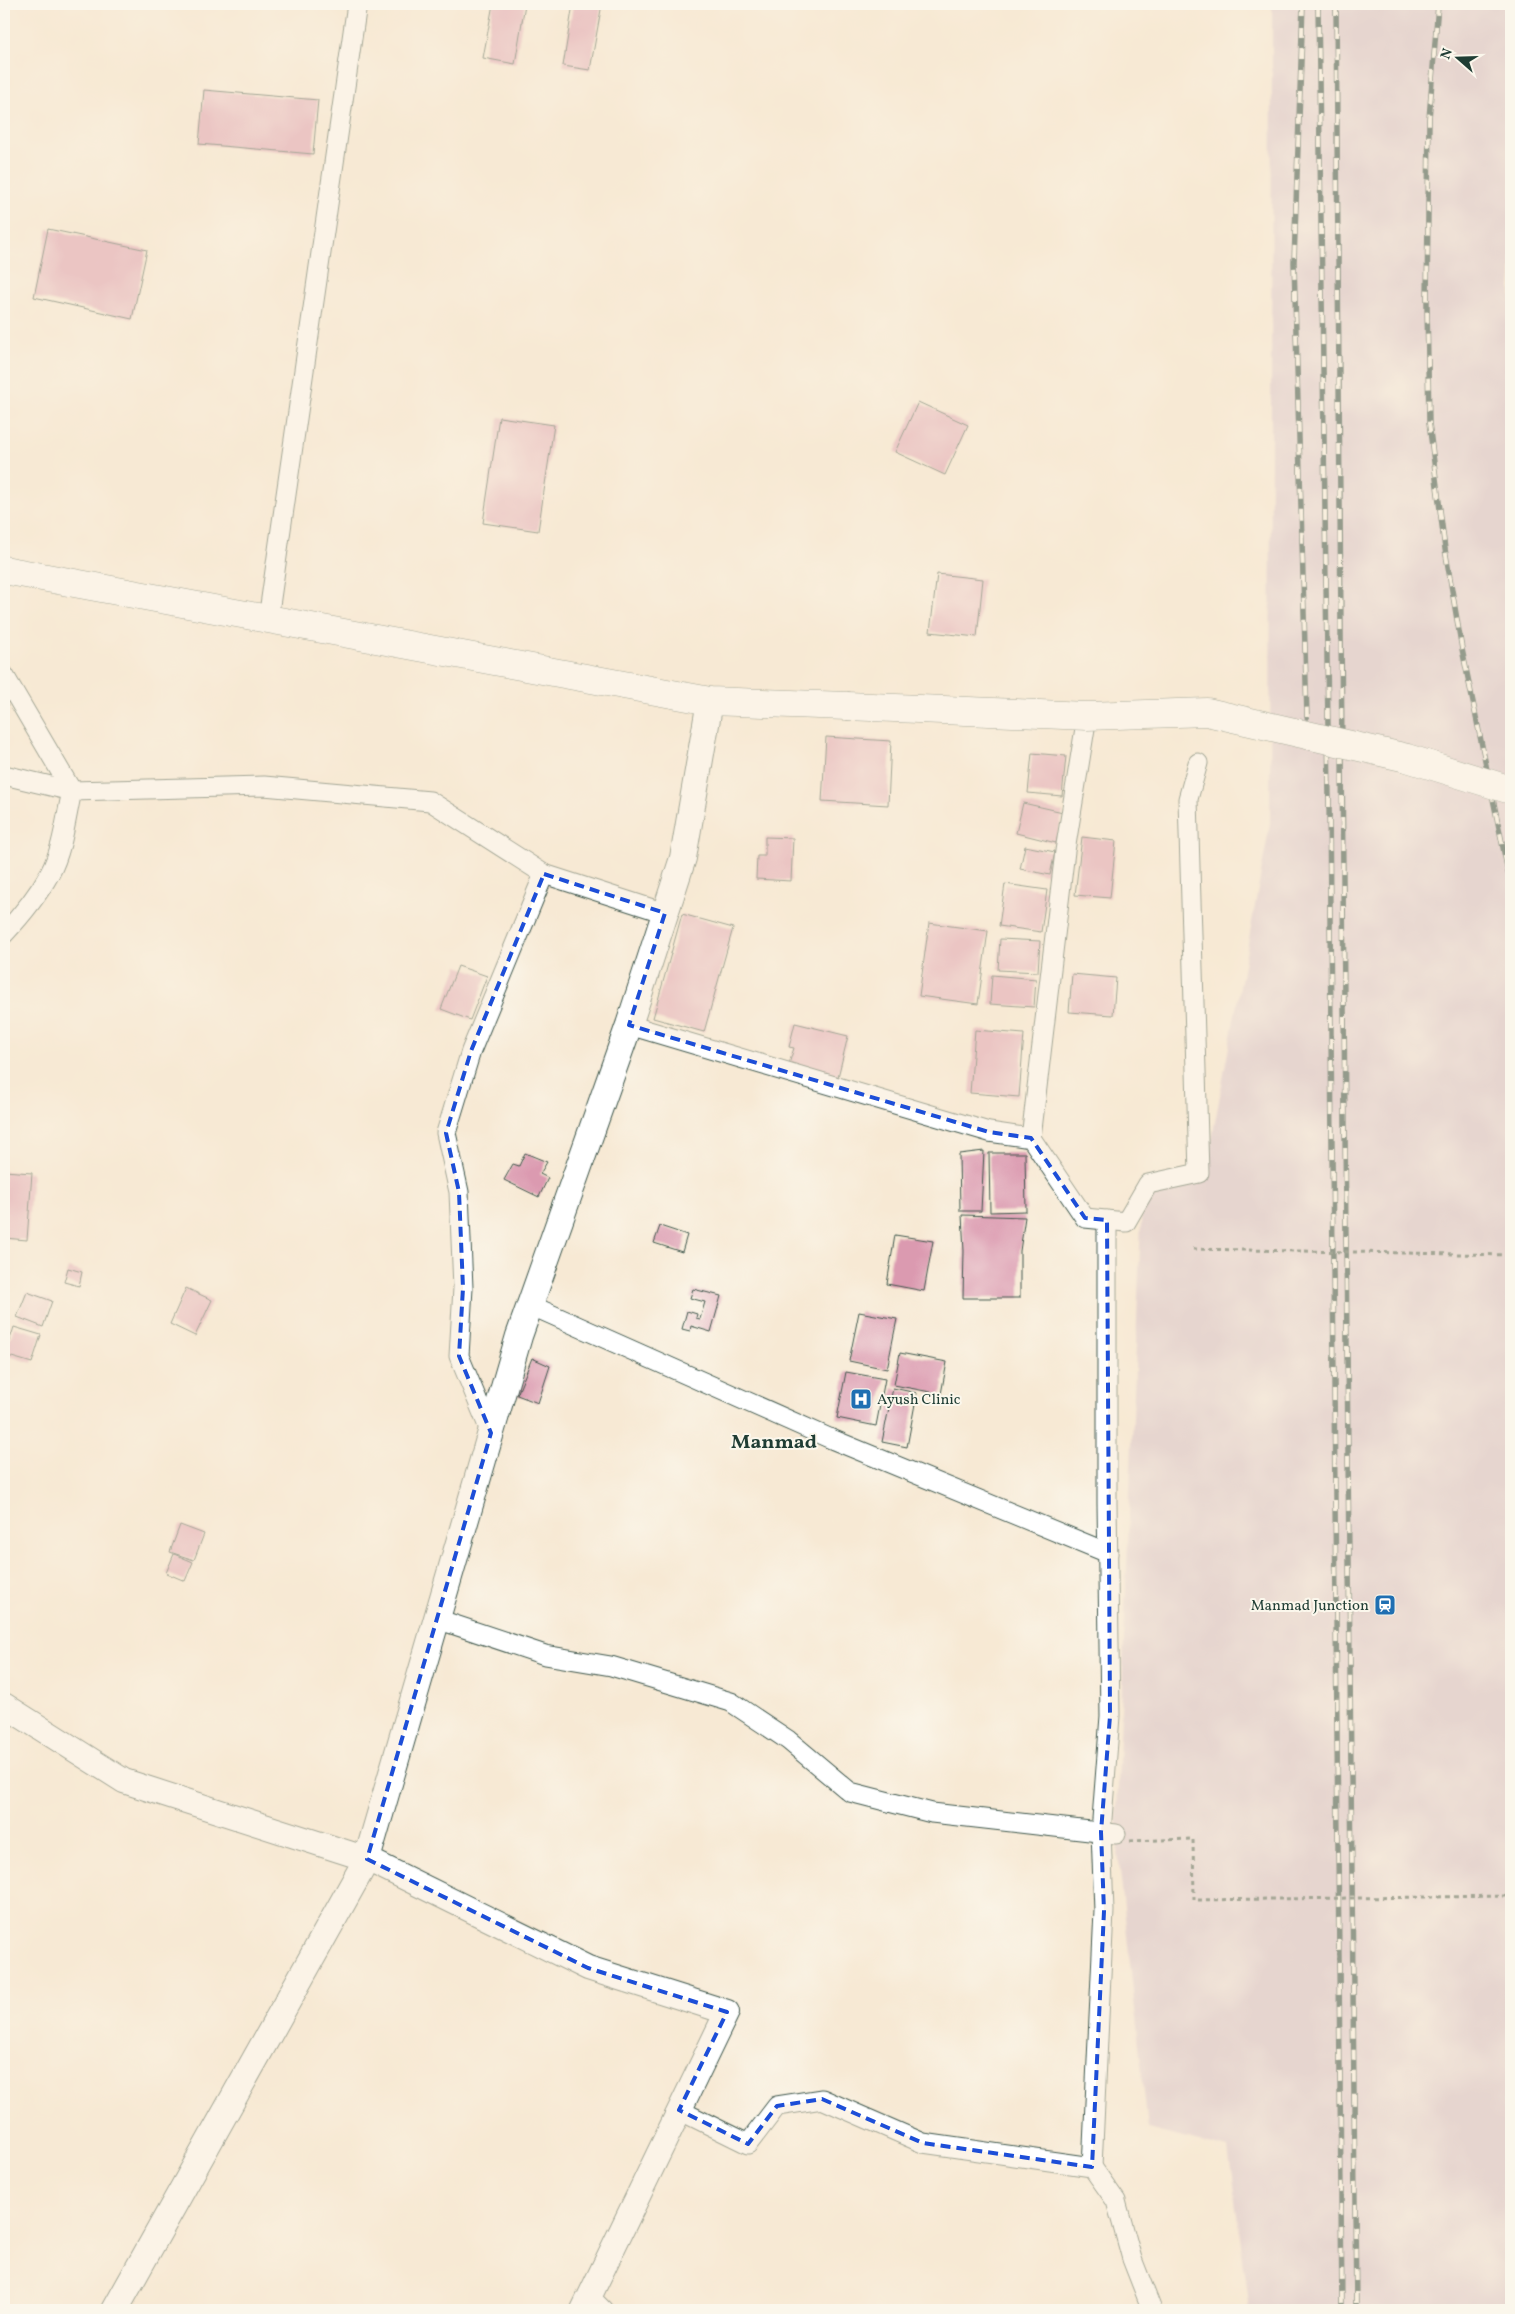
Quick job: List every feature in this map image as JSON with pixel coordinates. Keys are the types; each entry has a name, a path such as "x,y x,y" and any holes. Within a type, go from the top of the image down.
{"highway":[{"path":"4,570 710,701 1087,716 1206,712 1407,758 1511,790"}],"main road":[{"path":"115,2310 367,1859 490,1433 530,1305 629,1025 683,858 710,701"}],"street":[{"path":"268,619 357,4"},
{"path":"4,675 72,791 63,833 51,872 21,916 4,934"},
{"path":"1087,716 1064,851 1031,1138 1085,1218 1126,1222 1148,1184 1199,1173 1188,800 1198,764"},
{"path":"4,775 72,791 264,786 430,801 544,874 665,913"},
{"path":"490,1433 459,1356 463,1288 458,1192 446,1133 470,1051 544,874"},
{"path":"629,1025 988,1132 1031,1138"},
{"path":"1107,1220 1110,1716 1115,1836 1104,1912 1092,2167 1116,2201 1132,2259 1152,2310"},
{"path":"530,1305 828,1438 1108,1553"},
{"path":"437,1619 545,1655 611,1666 730,1702 788,1740 850,1792 932,1813 1115,1836"},
{"path":"4,1706 124,1781 367,1859 588,1968 727,2012 679,2110 592,2306"},
{"path":"679,2110 748,2144 777,2106 822,2099 923,2143 1092,2167"}],"path":[{"path":"1193,1249 1511,1255"},
{"path":"1115,1836 1193,1839 1194,1900 1511,1896"}],"highlighted area":[{"path":"544,874 665,913 629,1025 989,1132 1031,1138 1085,1218 1107,1220 1110,1716 1101,1832 1104,1911 1092,2167 923,2143 822,2099 777,2106 748,2144 679,2110 727,2012 588,1968 367,1859 491,1433 459,1356 463,1288 459,1192 446,1133 471,1051"}],"shaded area":[{"path":"1272,4 1511,4 1511,2310 1250,2310 1228,2149 1148,2129 1116,1834 1142,1197 1204,1182 1270,824"}],"building":[{"path":"493,4 525,4 515,64 483,58"},
{"path":"573,4 602,4 590,70 563,66"},
{"path":"204,90 318,100 313,154 199,144"},
{"path":"48,229 147,250 132,319 34,297"},
{"path":"918,402 968,425 945,475 895,452"},
{"path":"499,417 554,425 538,531 483,523"},
{"path":"937,574 983,579 977,637 930,632"},
{"path":"826,737 891,741 888,805 822,801"},
{"path":"1032,753 1066,756 1062,796 1028,793"},
{"path":"1023,803 1063,812 1056,843 1016,833"},
{"path":"765,837 793,838 791,881 756,879 757,856 765,856"},
{"path":"1082,837 1116,841 1110,898 1075,895"},
{"path":"1025,846 1055,852 1050,875 1020,869"},
{"path":"1005,884 1047,890 1041,932 999,926"},
{"path":"682,914 733,928 704,1032 653,1018"},
{"path":"929,923 988,931 978,1004 919,996"},
{"path":"1000,939 1040,941 1038,972 998,970"},
{"path":"458,966 487,976 470,1020 441,1009"},
{"path":"1072,974 1116,978 1113,1015 1069,1012"},
{"path":"992,975 1036,979 1034,1007 990,1004"},
{"path":"795,1023 848,1036 838,1077 789,1064 794,1048 789,1047"},
{"path":"975,1030 1024,1034 1019,1097 970,1093"},
{"path":"984,1151 981,1211 960,1211 959,1154"},
{"path":"525,1153 547,1162 540,1174 548,1178 539,1197 504,1180 513,1164 519,1166"},
{"path":"989,1153 1025,1153 1026,1211 990,1212"},
{"path":"4,1171 32,1173 27,1240 4,1238"},
{"path":"962,1215 1025,1217 1020,1251 1020,1298 963,1298 964,1251"},
{"path":"660,1226 687,1235 682,1252 654,1243"},
{"path":"895,1235 933,1241 924,1291 887,1284"},
{"path":"68,1268 82,1272 79,1286 64,1282"},
{"path":"186,1288 212,1300 195,1336 170,1324"},
{"path":"693,1289 721,1296 711,1332 691,1326 690,1331 682,1329 687,1311 697,1314 696,1318 700,1319 705,1302 690,1298"},
{"path":"27,1292 52,1301 43,1327 17,1317"},
{"path":"859,1312 897,1319 887,1369 849,1361"},
{"path":"14,1327 41,1335 32,1363 5,1355"},
{"path":"900,1353 947,1362 941,1394 894,1385"},
{"path":"532,1358 550,1366 538,1403 517,1395"},
{"name":"Ayush Clinic","path":"846,1372 885,1379 876,1426 837,1418"},
{"path":"893,1388 917,1393 907,1447 882,1442"},
{"path":"180,1525 204,1534 194,1560 170,1552"},
{"path":"174,1554 193,1562 185,1581 166,1573"}],"railway":[{"path":"1303,4 1294,262 1307,717"},
{"path":"1318,4 1329,799 1342,2310"},
{"path":"1336,4 1356,2310"},
{"path":"1438,4 1429,119 1427,304 1429,423 1445,549 1462,649 1511,886"}],"place":[{"name":"Ayush Clinic","path":"861,1399"},
{"name":"Manmad Junction","path":"1385,1605"}],"district":[{"name":"Manmad","path":"774,1441"}]}
